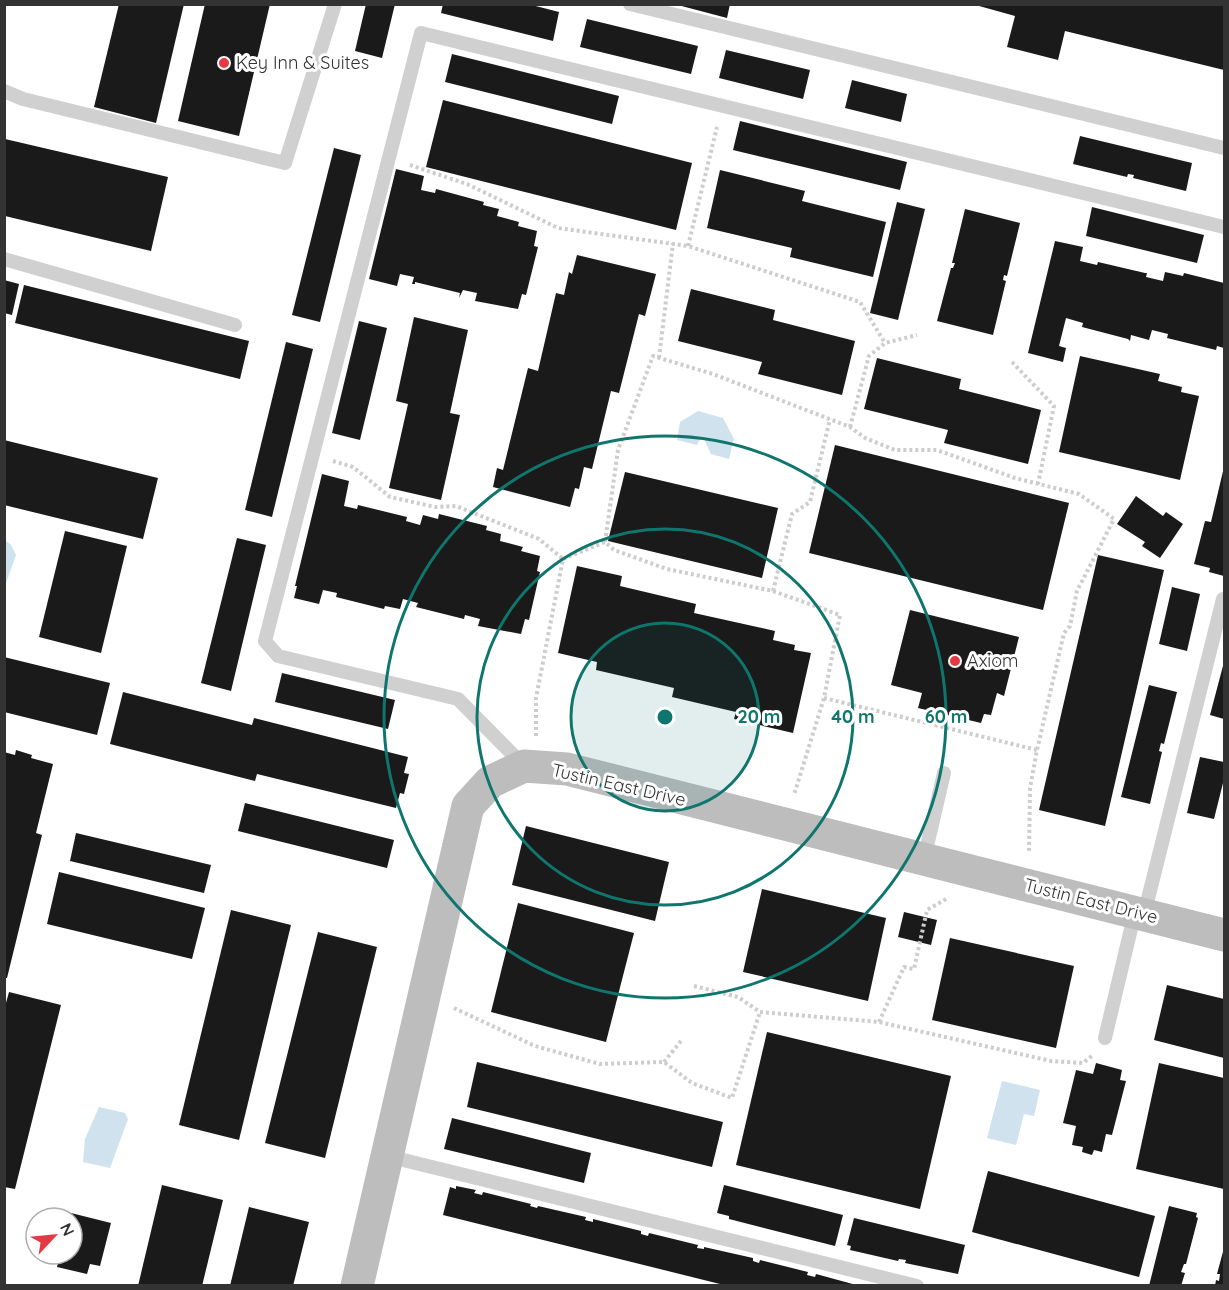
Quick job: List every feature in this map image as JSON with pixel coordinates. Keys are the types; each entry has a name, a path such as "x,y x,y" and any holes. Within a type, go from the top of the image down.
{"street":[{"name":"Tustin East Drive","path":"357,1286 468,806 490,782 530,767 567,769 1224,935"}],"lane":[{"path":"4,91 22,99 285,163 335,4"},
{"path":"630,4 1224,148"},
{"path":"530,767 458,699 278,656 265,641 421,33 1224,227"},
{"path":"4,259 235,325"},
{"path":"1105,1038 1223,599"},
{"path":"924,859 944,773"},
{"path":"387,1156 917,1286"}],"path":[{"path":"688,246 722,106"},
{"path":"389,159 467,184 558,228 688,246 860,302 885,343"},
{"path":"659,358 673,243"},
{"path":"850,427 869,356 885,343 917,335"},
{"path":"605,542 618,450 653,356 713,374 830,419 850,427 865,438 896,450 937,450 1015,478 1079,494 1114,519 1077,591 1071,626 1064,633 1030,788 1029,886"},
{"path":"1012,362 1054,406 1038,483"},
{"path":"773,591 792,514 810,502 830,419"},
{"path":"313,454 353,467 390,498 435,507 456,506 538,539 564,559"},
{"path":"564,559 605,542"},
{"path":"605,542 614,550 667,569 773,591 840,615 824,698 785,824"},
{"path":"530,767 536,698 564,559"},
{"path":"824,698 1037,750"},
{"path":"879,1022 904,967 914,969 927,910 948,900 958,868"},
{"path":"694,986 738,997 760,1012 879,1022 1051,1060 1083,1063 1095,1054 1105,1038"},
{"path":"426,990 461,1013 535,1046 600,1065 664,1062 692,1083 732,1098 760,1012"},
{"path":"664,1062 681,1041"}],"water":[{"path":"698,411 723,418 734,439 729,459 711,454 704,439 700,439 697,445 677,440 680,422"},
{"path":"5,540 11,545 16,555 5,586"},
{"path":"1002,1081 1040,1090 1034,1116 1024,1114 1016,1145 987,1138"},
{"path":"99,1107 125,1113 128,1119 110,1168 83,1162 85,1139"}],"building":[{"path":"119,4 184,4 156,123 94,107"},
{"name":"Key Inn & Suites","path":"205,4 270,4 239,136 178,121"},
{"path":"366,4 395,4 382,58 355,51"},
{"path":"443,4 528,4 559,12 553,41 441,13"},
{"path":"674,4 730,4 727,18"},
{"path":"972,4 1224,4 1224,70 1065,31 1058,60 1007,47 1015,16"},
{"path":"587,19 698,46 691,74 580,47"},
{"path":"726,50 810,70 803,99 719,78"},
{"path":"452,54 619,96 612,124 445,82"},
{"path":"852,80 907,94 901,122 845,108"},
{"path":"443,100 692,163 676,230 426,167"},
{"path":"740,121 907,162 900,190 733,150"},
{"path":"1080,136 1192,163 1186,191 1133,178 1134,175 1128,174 1127,177 1073,164"},
{"path":"5,139 168,177 151,251 5,216"},
{"path":"334,148 361,155 320,322 292,315"},
{"path":"396,169 424,176 421,190 435,193 436,189 484,202 483,205 499,209 497,216 519,222 518,226 537,231 534,246 538,247 526,295 522,294 518,309 475,301 477,293 463,290 459,298 460,293 415,282 412,284 414,277 400,274 397,286 369,279"},
{"path":"720,170 805,191 802,201 886,222 873,277 790,257 792,248 707,228"},
{"path":"897,202 925,209 898,320 870,313"},
{"path":"1092,207 1204,235 1197,263 1086,236"},
{"path":"965,209 1020,223 1007,276 1004,275 1003,280 1006,281 993,335 937,321 951,268 955,263 952,263"},
{"path":"1055,241 1083,247 1080,261 1097,265 1098,262 1147,273 1146,277 1163,281 1165,272 1183,276 1184,273 1224,283 1224,348 1217,346 1216,350 1167,338 1168,334 1152,330 1149,340 1131,335 1130,341 1082,327 1083,323 1066,318 1059,346 1066,348 1063,362 1028,353"},
{"path":"577,255 656,274 645,316 639,314 619,393 611,391 592,469 584,467 579,489 575,488 570,507 493,487 497,468 503,470 528,368 538,371 556,293 564,295 569,272 572,274"},
{"path":"4,280 19,284 12,315 4,313"},
{"path":"24,285 249,341 240,379 15,323"},
{"path":"691,289 775,310 773,320 855,341 842,395 758,374 762,362 678,341"},
{"path":"414,317 468,330 450,413 460,415 441,500 389,488 408,404 396,401"},
{"path":"359,321 387,328 360,440 332,433"},
{"path":"286,342 313,349 272,517 245,510"},
{"path":"1080,356 1160,374 1158,381 1182,387 1181,392 1199,396 1180,480 1059,452"},
{"path":"877,358 961,379 959,389 1041,410 1028,464 944,443 948,430 864,409"},
{"path":"4,440 158,478 143,539 4,505"},
{"path":"835,445 1069,503 1043,610 809,553"},
{"path":"1224,467 1224,576 1209,572 1210,568 1194,564 1205,521 1211,522"},
{"path":"625,472 778,508 762,578 608,541"},
{"path":"322,474 349,481 344,506 357,509 358,505 407,517 406,521 420,525 423,515 438,519 439,514 487,526 486,530 501,534 500,541 523,547 521,551 540,556 537,571 540,572 529,620 525,619 521,634 478,626 480,619 465,615 464,619 416,607 418,603 403,599 400,609 385,606 384,609 336,597 337,593 323,590 319,604 294,598"},
{"path":"1136,496 1163,516 1166,512 1183,524 1160,558 1142,546 1145,542 1117,524"},
{"path":"65,531 127,546 101,653 39,637"},
{"path":"237,538 266,545 231,691 201,683"},
{"path":"1098,555 1164,570 1105,826 1039,810"},
{"path":"577,566 622,576 620,586 696,604 694,613 775,631 773,640 795,645 794,650 811,653 793,733 734,719 736,712 672,697 674,688 596,670 597,662 558,653"},
{"path":"1172,587 1200,594 1187,651 1159,644"},
{"name":"Axiom","path":"910,610 1019,637 1004,696 997,693 991,715 984,714 981,723 918,708 922,693 891,685"},
{"path":"4,657 110,683 97,735 4,712"},
{"path":"1224,662 1224,719 1210,715"},
{"path":"282,673 395,700 388,729 275,702"},
{"path":"1149,685 1177,692 1164,744 1161,743 1159,751 1162,752 1150,804 1121,797"},
{"path":"123,692 252,725 254,718 408,757 404,773 409,774 404,794 400,793 396,808 257,774 255,781 110,744"},
{"path":"16,750 32,755 31,758 53,764 36,833 42,835 7,978 4,978 4,752 15,755"},
{"path":"1200,757 1224,762 1224,779 1214,819 1187,813"},
{"path":"245,803 394,840 387,868 238,831"},
{"path":"526,826 669,862 655,921 512,885"},
{"path":"76,833 211,865 204,893 70,861"},
{"path":"59,872 205,908 192,959 47,924"},
{"path":"762,889 886,918 868,1001 743,972"},
{"path":"518,903 634,933 606,1042 491,1012"},
{"path":"231,910 291,925 239,1140 179,1125"},
{"path":"904,912 937,920 931,945 898,937"},
{"path":"318,932 377,947 325,1158 265,1143"},
{"path":"950,938 1074,966 1056,1048 932,1020"},
{"path":"1167,985 1224,999 1224,1058 1154,1040"},
{"path":"9,992 61,1005 15,1189 4,1187 4,1010"},
{"path":"767,1032 951,1076 920,1209 736,1165"},
{"path":"477,1062 723,1122 712,1167 467,1107"},
{"path":"1096,1063 1122,1070 1120,1080 1126,1081 1112,1135 1106,1134 1102,1152 1094,1150 1092,1155 1082,1152 1083,1147 1072,1145 1076,1126 1063,1123 1076,1070 1093,1074"},
{"path":"1159,1063 1224,1078 1224,1189 1136,1169"},
{"path":"452,1118 591,1153 584,1183 444,1149"},
{"path":"988,1171 1155,1216 1139,1277 972,1232"},
{"path":"162,1185 223,1200 202,1286 138,1286"},
{"path":"724,1185 843,1215 835,1246 729,1219 729,1216 717,1213"},
{"path":"456,1186 476,1190 474,1193 482,1195 483,1192 531,1204 530,1206 537,1208 538,1206 586,1217 585,1220 593,1222 593,1219 641,1231 641,1234 648,1236 649,1233 698,1245 697,1248 704,1249 704,1247 753,1258 753,1261 759,1263 760,1260 808,1272 807,1275 815,1277 816,1274 860,1286 728,1286 443,1215 450,1187 456,1189"},
{"path":"1169,1206 1197,1213 1198,1218 1186,1264 1181,1272 1185,1273 1181,1286 1149,1286"},
{"path":"249,1207 309,1222 293,1286 230,1286"},
{"path":"84,1216 111,1223 100,1266 90,1264 87,1274 57,1267 84,1266"},
{"path":"854,1218 965,1245 958,1274 905,1263 906,1260 899,1259 898,1261 850,1250 851,1246 847,1245"},
{"path":"1224,1248 1224,1286 1215,1286 1216,1280 1219,1281 1220,1274 1217,1274"}],"place":[{"name":"Key Inn & Suites","path":"224,63"},
{"name":"Axiom","path":"955,661"}]}
